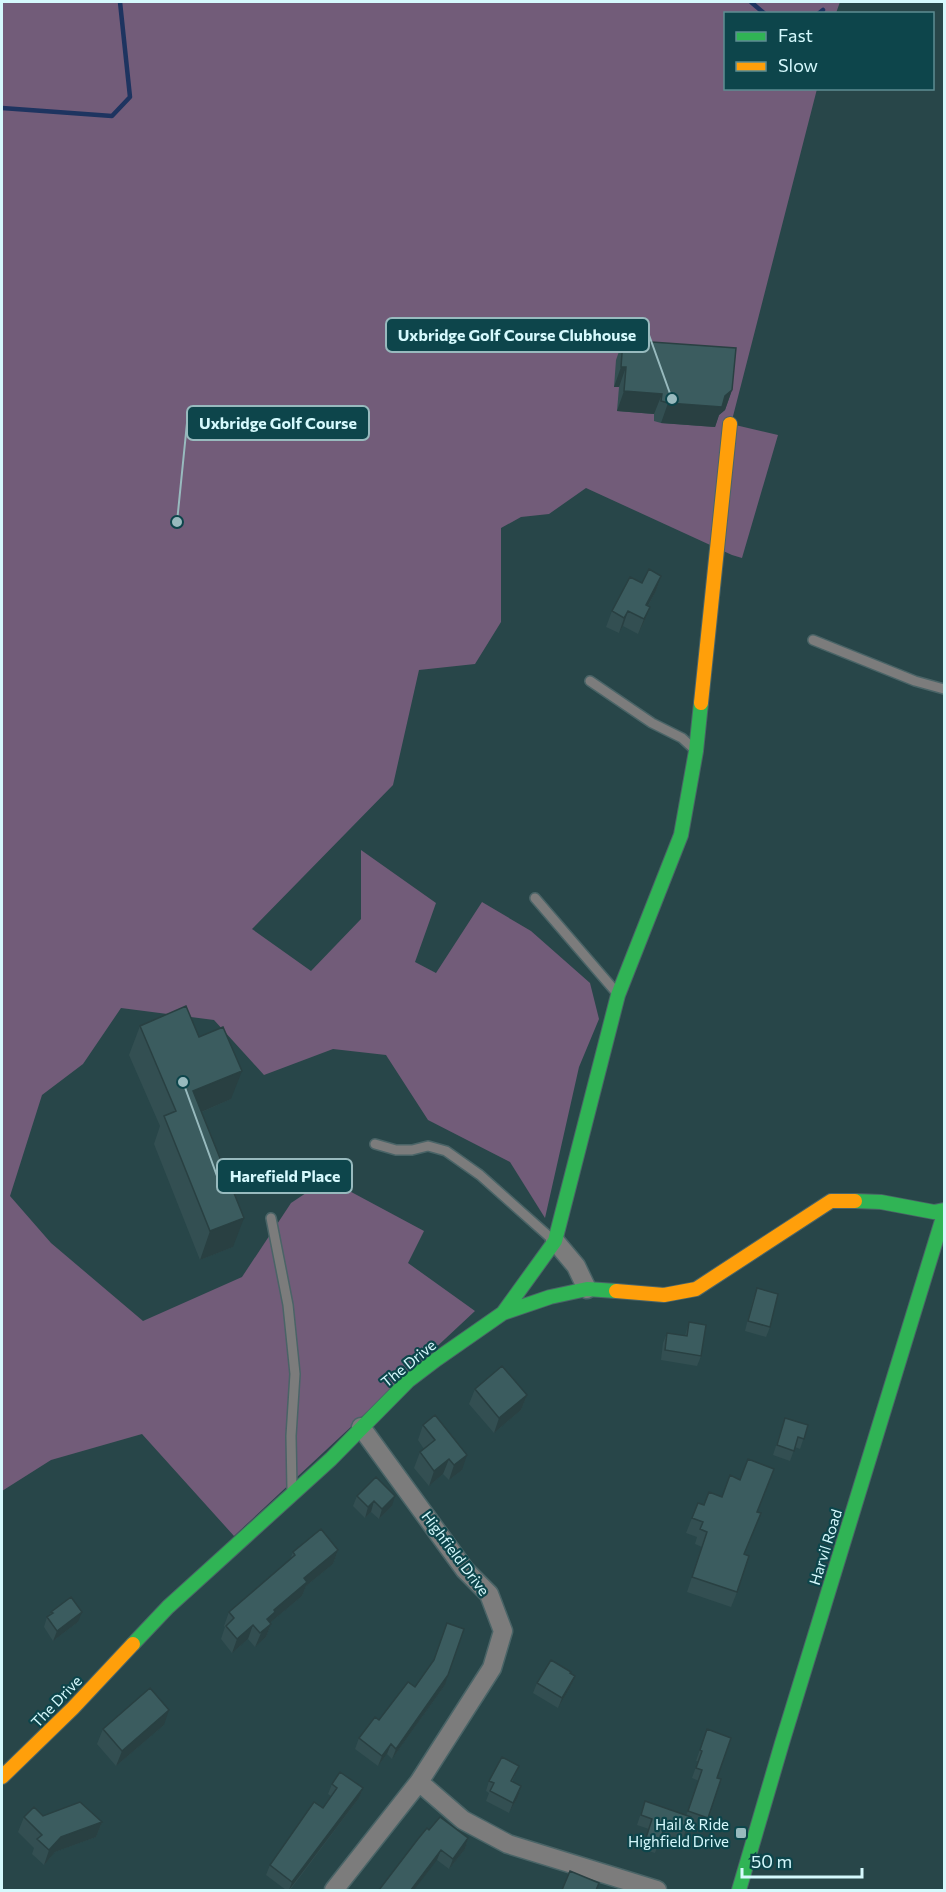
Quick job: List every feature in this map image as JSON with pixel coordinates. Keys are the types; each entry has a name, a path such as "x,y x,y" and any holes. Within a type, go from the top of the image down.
{"street":[{"path":"503,1313 555,1241 618,994 681,835 696,751 730,424"},
{"name":"The Drive","path":"2,1777 73,1708 168,1607 239,1540 331,1459 408,1382 503,1313 550,1297 587,1288 664,1295 696,1289 831,1202 881,1202 934,1212 945,1210"},
{"name":"Harvil Road","path":"739,1890 945,1214"},
{"path":"555,1241 576,1266 587,1288"},
{"name":"Highfield Drive","path":"334,1890 419,1782 492,1668 503,1631 489,1594 465,1570 361,1427"},
{"path":"419,1782 463,1820 508,1844 657,1890"}],"lane":[{"path":"813,640 915,681 945,689"},
{"path":"590,681 652,723 682,738 696,751"},
{"path":"535,898 618,994"},
{"path":"375,1144 396,1150 412,1150 428,1146 446,1151 480,1175 519,1212 555,1241"},
{"path":"271,1218 288,1305 295,1374 291,1436 292,1494"}],"shaded area":[{"path":"2,2 840,2 836,12 724,12 724,90 817,90 731,424 778,435 742,558 586,488 549,514 521,517 501,528 501,622 475,664 419,670 393,785 252,929 311,971 361,919 361,850 436,903 415,962 436,973 482,902 531,931 590,983 599,1019 579,1067 545,1218 510,1162 428,1120 386,1055 333,1049 264,1075 214,1020 121,1008 83,1064 42,1095 10,1196 51,1243 143,1321 242,1277 291,1203 327,1179 424,1231 408,1263 475,1311 234,1536 142,1434 51,1460 2,1491"}],"building":[{"path":"623,340 736,348 732,390 725,396 722,407 668,403 661,401 662,394 624,391 626,367 621,367"},
{"path":"649,569 661,576 646,605 650,607 644,619 628,611 624,618 612,611 630,577 642,583"},
{"path":"186,1006 199,1037 223,1027 242,1071 193,1091 244,1218 210,1231 164,1116 176,1111 140,1026"},
{"path":"757,1288 778,1294 770,1327 748,1321"},
{"path":"689,1322 706,1325 701,1356 665,1350 667,1333 687,1336"},
{"path":"502,1366 527,1395 499,1418 475,1389"},
{"path":"435,1415 467,1455 454,1465 449,1459 434,1471 420,1452 435,1440 423,1425"},
{"path":"785,1418 808,1425 804,1439 798,1437 794,1451 777,1445"},
{"path":"748,1459 774,1469 757,1512 761,1513 744,1554 749,1556 737,1592 692,1577 707,1532 700,1529 703,1522 692,1518 698,1503 704,1505 709,1492 722,1497 730,1475 740,1480"},
{"path":"376,1477 395,1496 382,1509 374,1501 368,1507 357,1496"},
{"path":"321,1529 338,1550 304,1578 307,1582 274,1610 275,1612 267,1619 271,1624 260,1633 253,1625 237,1639 226,1626 234,1618 229,1612 295,1555 293,1552"},
{"path":"71,1597 82,1612 57,1631 47,1617"},
{"path":"447,1623 464,1629 448,1675 396,1749 391,1744 382,1756 359,1738 375,1717 379,1720 408,1682 415,1687 434,1660"},
{"path":"551,1660 575,1676 562,1698 537,1683"},
{"path":"150,1688 169,1710 122,1751 103,1729"},
{"path":"707,1729 731,1738 717,1778 721,1779 708,1818 688,1811 702,1770 696,1768"},
{"path":"502,1757 519,1766 511,1781 521,1786 513,1803 490,1791 494,1783 489,1781"},
{"path":"340,1772 363,1788 292,1882 270,1865 314,1802 323,1808 337,1788 332,1784"},
{"path":"645,1801 691,1817 686,1830 666,1823 659,1843 646,1838 652,1819 641,1815"},
{"path":"80,1802 102,1822 61,1837 49,1850 37,1839 42,1835 24,1817 34,1807 43,1816"},
{"path":"440,1817 468,1838 453,1859 441,1850 411,1890 379,1890 427,1828 429,1830"},
{"path":"570,1871 599,1883 596,1890 562,1890"}],"waterway":[{"path":"2,108 112,116 130,97 120,2"},
{"path":"751,2 763,12"}],"traffic: fast":[{"path":"503,1313 555,1241 618,995 681,835 696,751 701,703"},
{"path":"855,1201 881,1202 934,1212 944,1210"},
{"path":"739,1890 944,1214"},
{"path":"133,1644 168,1607 331,1459 408,1381 437,1359 503,1313 550,1297 587,1289 616,1291"}],"traffic: slow":[{"path":"701,703 730,424"},
{"path":"616,1291 664,1295 696,1289 831,1201 855,1201"},
{"path":"2,1777 73,1708 133,1644"}],"place":[{"name":"Uxbridge Golf Course Clubhouse","path":"672,399"},
{"name":"Uxbridge Golf Course","path":"177,522"},
{"name":"Harefield Place","path":"183,1082"},
{"name":"Hail & Ride Highfield Drive","path":"741,1833"}]}
